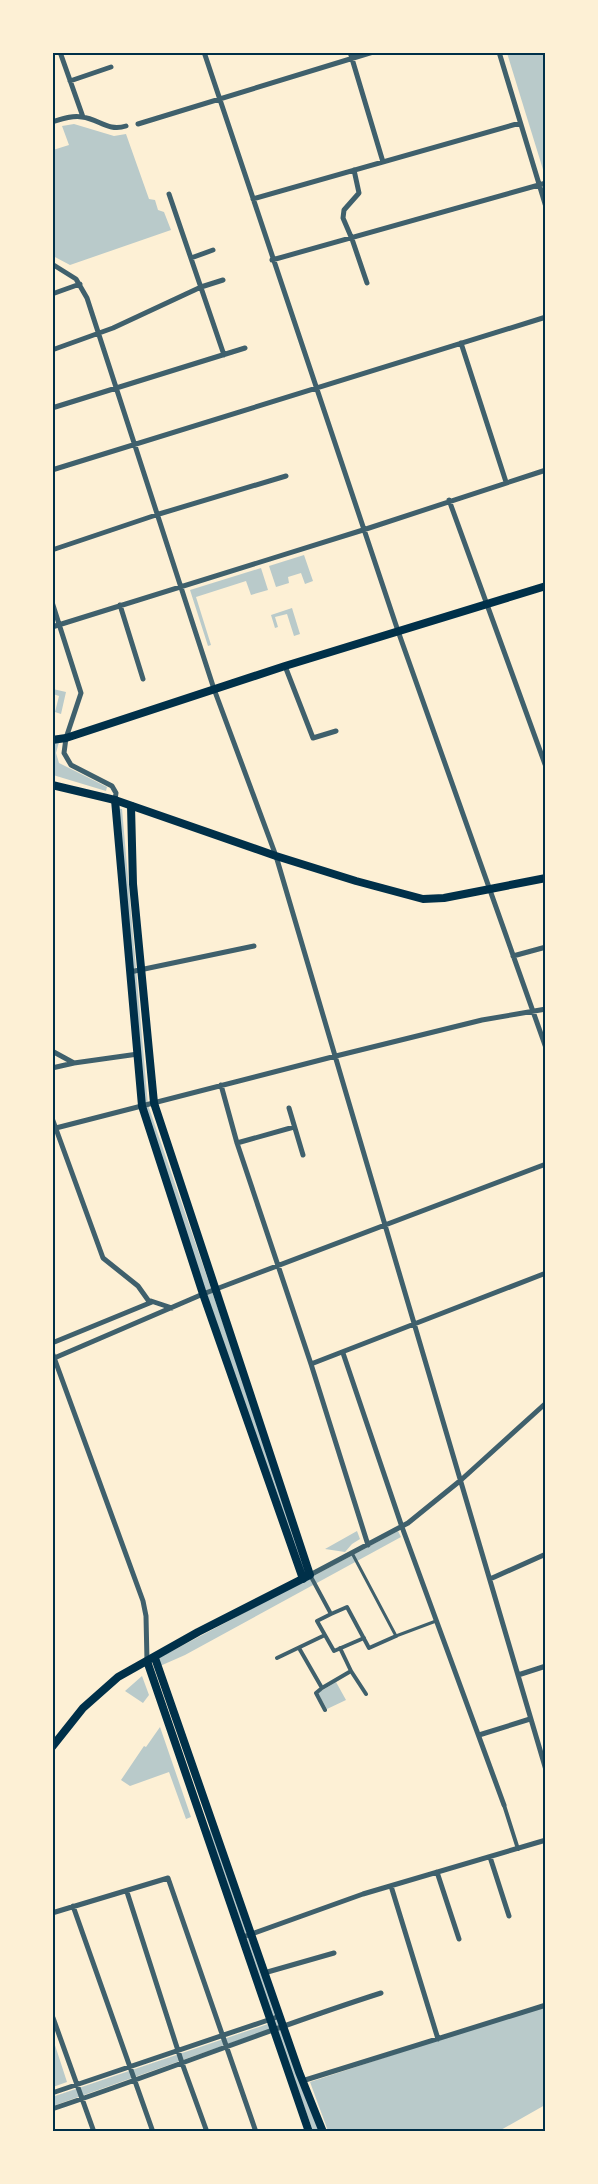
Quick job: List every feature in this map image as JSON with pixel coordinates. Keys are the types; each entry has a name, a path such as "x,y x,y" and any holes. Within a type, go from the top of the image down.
{"main road":[{"path":"52,740 66,738 285,666 546,586"},
{"path":"52,785 116,800 276,856 423,899 444,898 546,878"},
{"path":"116,800 142,1106 203,1294 307,1577"},
{"path":"131,806 134,884 154,1103 307,1577"},
{"path":"123,885 134,884"},
{"path":"52,1747 78,1714 118,1677 198,1632 307,1577"},
{"path":"151,1660 275,2017 323,2132"},
{"path":"247,1935 264,1973 275,2017"},
{"path":"279,2027 309,2132"}],"street":[{"path":"60,52 83,117"},
{"path":"204,52 363,530 546,1048"},
{"path":"138,124 351,56 373,52"},
{"path":"499,52 520,123 542,184 546,207"},
{"path":"351,56 383,162"},
{"path":"70,81 111,67"},
{"path":"52,122 69,117 83,117 110,128 126,126"},
{"path":"253,199 520,123"},
{"path":"354,170 358,194 343,216 367,283"},
{"path":"272,260 542,184"},
{"path":"169,194 224,354"},
{"path":"191,258 213,250"},
{"path":"52,264 71,275 80,284 87,297 214,689 276,856 530,1719 543,1753 546,1770"},
{"path":"52,350 99,334 223,279"},
{"path":"52,294 80,284"},
{"path":"52,470 546,317"},
{"path":"461,343 506,482"},
{"path":"52,408 245,348"},
{"path":"52,627 546,470"},
{"path":"52,550 159,514 286,476"},
{"path":"449,500 546,767"},
{"path":"52,602 81,693 66,738 64,753 71,765 112,786 116,793 116,800"},
{"path":"120,605 143,679"},
{"path":"285,666 313,738 336,731"},
{"path":"130,972 254,946"},
{"path":"513,956 546,947"},
{"path":"54,1128 482,1020 546,1010"},
{"path":"52,1051 74,1063"},
{"path":"52,1068 138,1054"},
{"path":"221,1085 237,1143 311,1364 368,1545"},
{"path":"289,1108 303,1155"},
{"path":"52,1118 103,1258 138,1286 144,1296 152,1302 172,1308"},
{"path":"237,1143 294,1127"},
{"path":"151,1660 143,1601 53,1357 203,1294 546,1164"},
{"path":"311,1364 546,1273"},
{"path":"52,1343 152,1302"},
{"path":"97,1325 100,1339"},
{"path":"343,1353 402,1527 518,1849"},
{"path":"331,1614 307,1577 402,1527 460,1480 546,1403"},
{"path":"490,1579 546,1554"},
{"path":"364,1638 334,1651 317,1621 347,1607 364,1638 369,1648 396,1636"},
{"path":"276,1658 325,1635"},
{"path":"299,1648 322,1689"},
{"path":"340,1648 366,1694"},
{"path":"518,1675 546,1666"},
{"path":"325,1710 316,1693 351,1671"},
{"path":"478,1735 530,1719"},
{"path":"247,1935 363,1893 546,1840"},
{"path":"490,1857 509,1916"},
{"path":"437,1872 459,1938"},
{"path":"52,1913 168,1878 256,2132"},
{"path":"391,1886 438,2038"},
{"path":"127,1892 178,2051 207,2132"},
{"path":"73,1906 153,2132"},
{"path":"264,1973 334,1953"},
{"path":"52,2109 136,2081 279,2027 381,1993"},
{"path":"302,2081 546,2005"},
{"path":"52,2015 94,2132"},
{"path":"52,2093 275,2017"}],"lane":[{"path":"352,1553 396,1636 436,1621"}],"shaded area":[{"path":"507,53 545,53 545,176"},
{"path":"74,124 114,136 126,134 149,199 155,200 158,210 164,212 171,230 70,265 53,256 53,150 69,145 62,126"},
{"path":"304,555 313,581 305,584 301,573 288,577 289,583 276,587 269,566"},
{"path":"261,568 268,590 251,595 246,581 196,597 211,645 208,646 190,590"},
{"path":"292,608 300,634 294,636 287,614 275,617 278,627 275,628 271,615"},
{"path":"53,689 66,692 61,714 55,712 59,696 53,694"},
{"path":"59,742 56,753 59,763 107,787 106,791 53,775 52,743"},
{"path":"116,808 122,809 148,1105 309,1574 303,1577 143,1106"},
{"path":"357,1531 360,1539 345,1552 325,1549"},
{"path":"398,1531 401,1537 185,1655 160,1666 157,1659"},
{"path":"142,1676 149,1695 143,1703 125,1691"},
{"path":"336,1682 346,1700 327,1709 318,1693"},
{"path":"160,1727 191,1817 186,1819 169,1772 130,1786 121,1780"},
{"path":"212,1826 321,2131 313,2131 207,1834"},
{"path":"545,2005 545,2105 499,2131 328,2131 310,2082"},
{"path":"268,2024 270,2029 53,2106 52,2097"},
{"path":"53,2039 67,2082 52,2087"}]}
